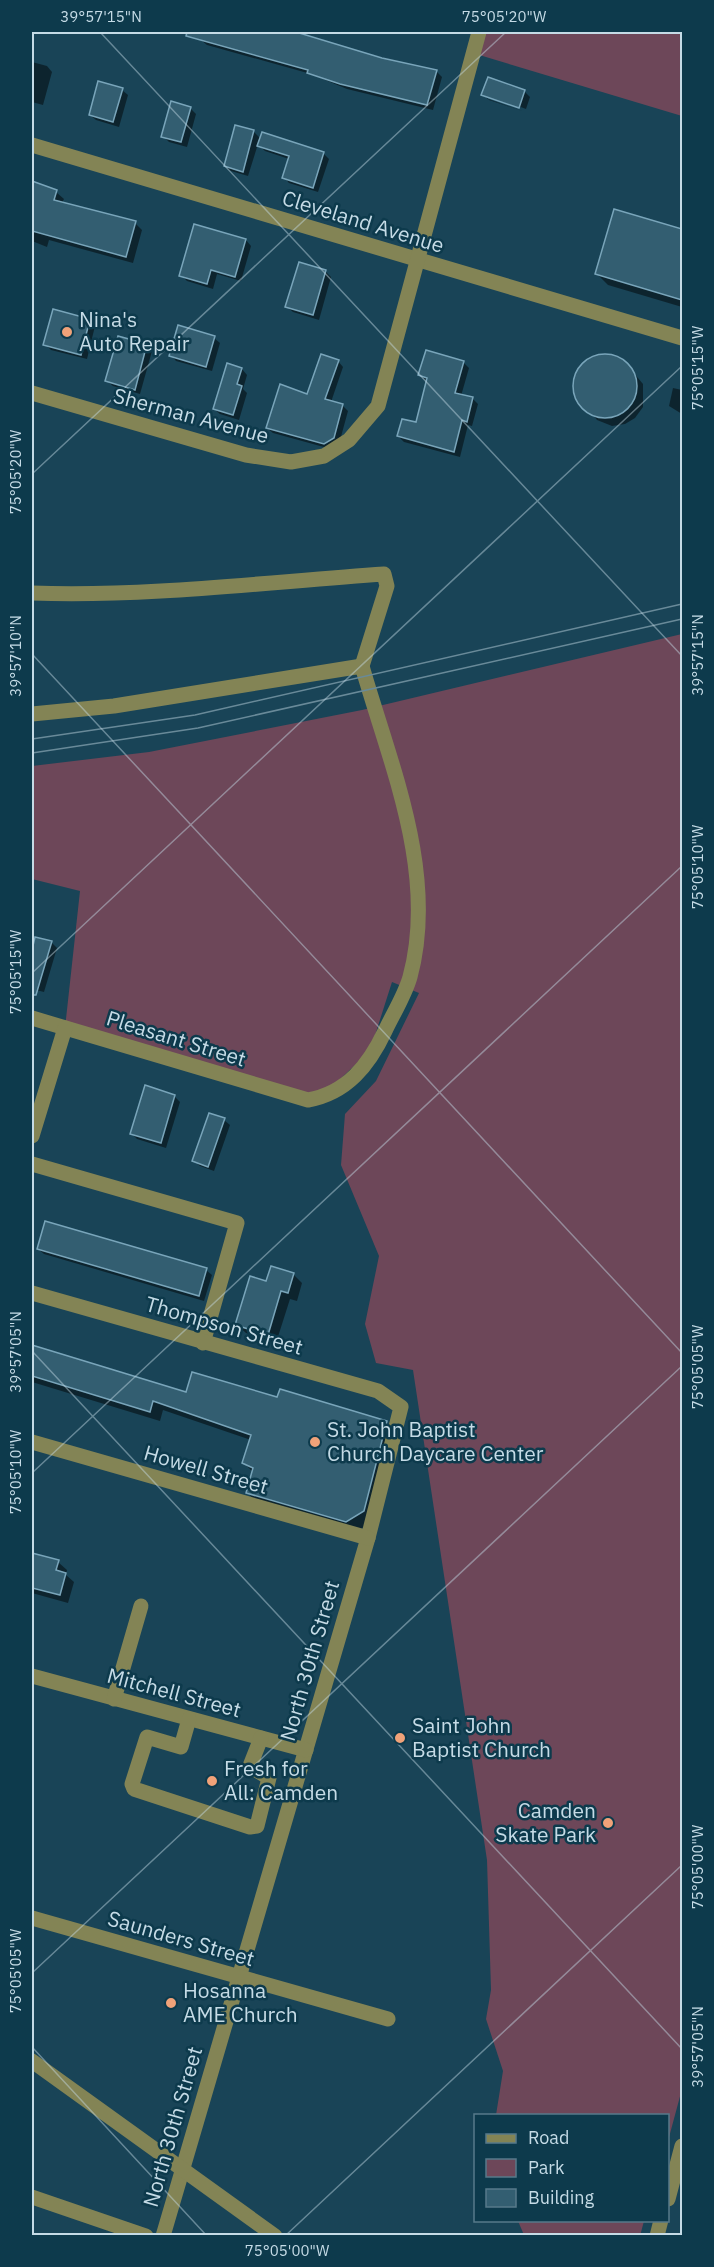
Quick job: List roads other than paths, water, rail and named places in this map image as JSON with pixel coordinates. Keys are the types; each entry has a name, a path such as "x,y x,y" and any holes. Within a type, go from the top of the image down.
{"street":[{"name":"Sherman Avenue","path":"32,393 246,456 291,462 324,456 339,446 367,422 378,406 478,32"},
{"name":"Cleveland Avenue","path":"32,145 682,338"},
{"path":"32,593 153,591 384,574 387,586 362,666 114,706 32,714"},
{"name":"Pleasant Street","path":"32,1018 308,1100 320,1098 350,1083 373,1058 410,978 420,908 408,819 362,666"},
{"path":"32,1136 65,1028"},
{"path":"32,1164 237,1223 203,1342"},
{"name":"Thompson Street","path":"32,1293 378,1392 401,1407"},
{"name":"North 30th Street","path":"163,2235 368,1538 401,1407"},
{"name":"Howell Street","path":"32,1442 368,1538"},
{"path":"114,1699 141,1606"},
{"name":"Mitchell Street","path":"32,1676 306,1750"},
{"path":"189,1719 181,1747 147,1737 132,1784 134,1789 250,1827 257,1826 269,1778 250,1766 261,1738"},
{"name":"Saunders Street","path":"32,1918 388,2019"},
{"path":"32,2061 181,2170 275,2235"},
{"path":"669,2195 682,2146"},
{"path":"32,2197 146,2235"}],"tram line":[{"path":"32,739 195,715 682,604"},
{"path":"32,753 198,728 682,619"}],"place":[{"name":"Nina's Auto Repair","path":"67,332"},
{"name":"St. John Baptist Church Daycare Center","path":"315,1442"},
{"name":"Saint John Baptist Church","path":"400,1738"},
{"name":"Fresh for All: Camden","path":"212,1781"},
{"name":"Camden Skate Park","path":"608,1823"},
{"name":"Hosanna AME Church","path":"171,2003"}]}
